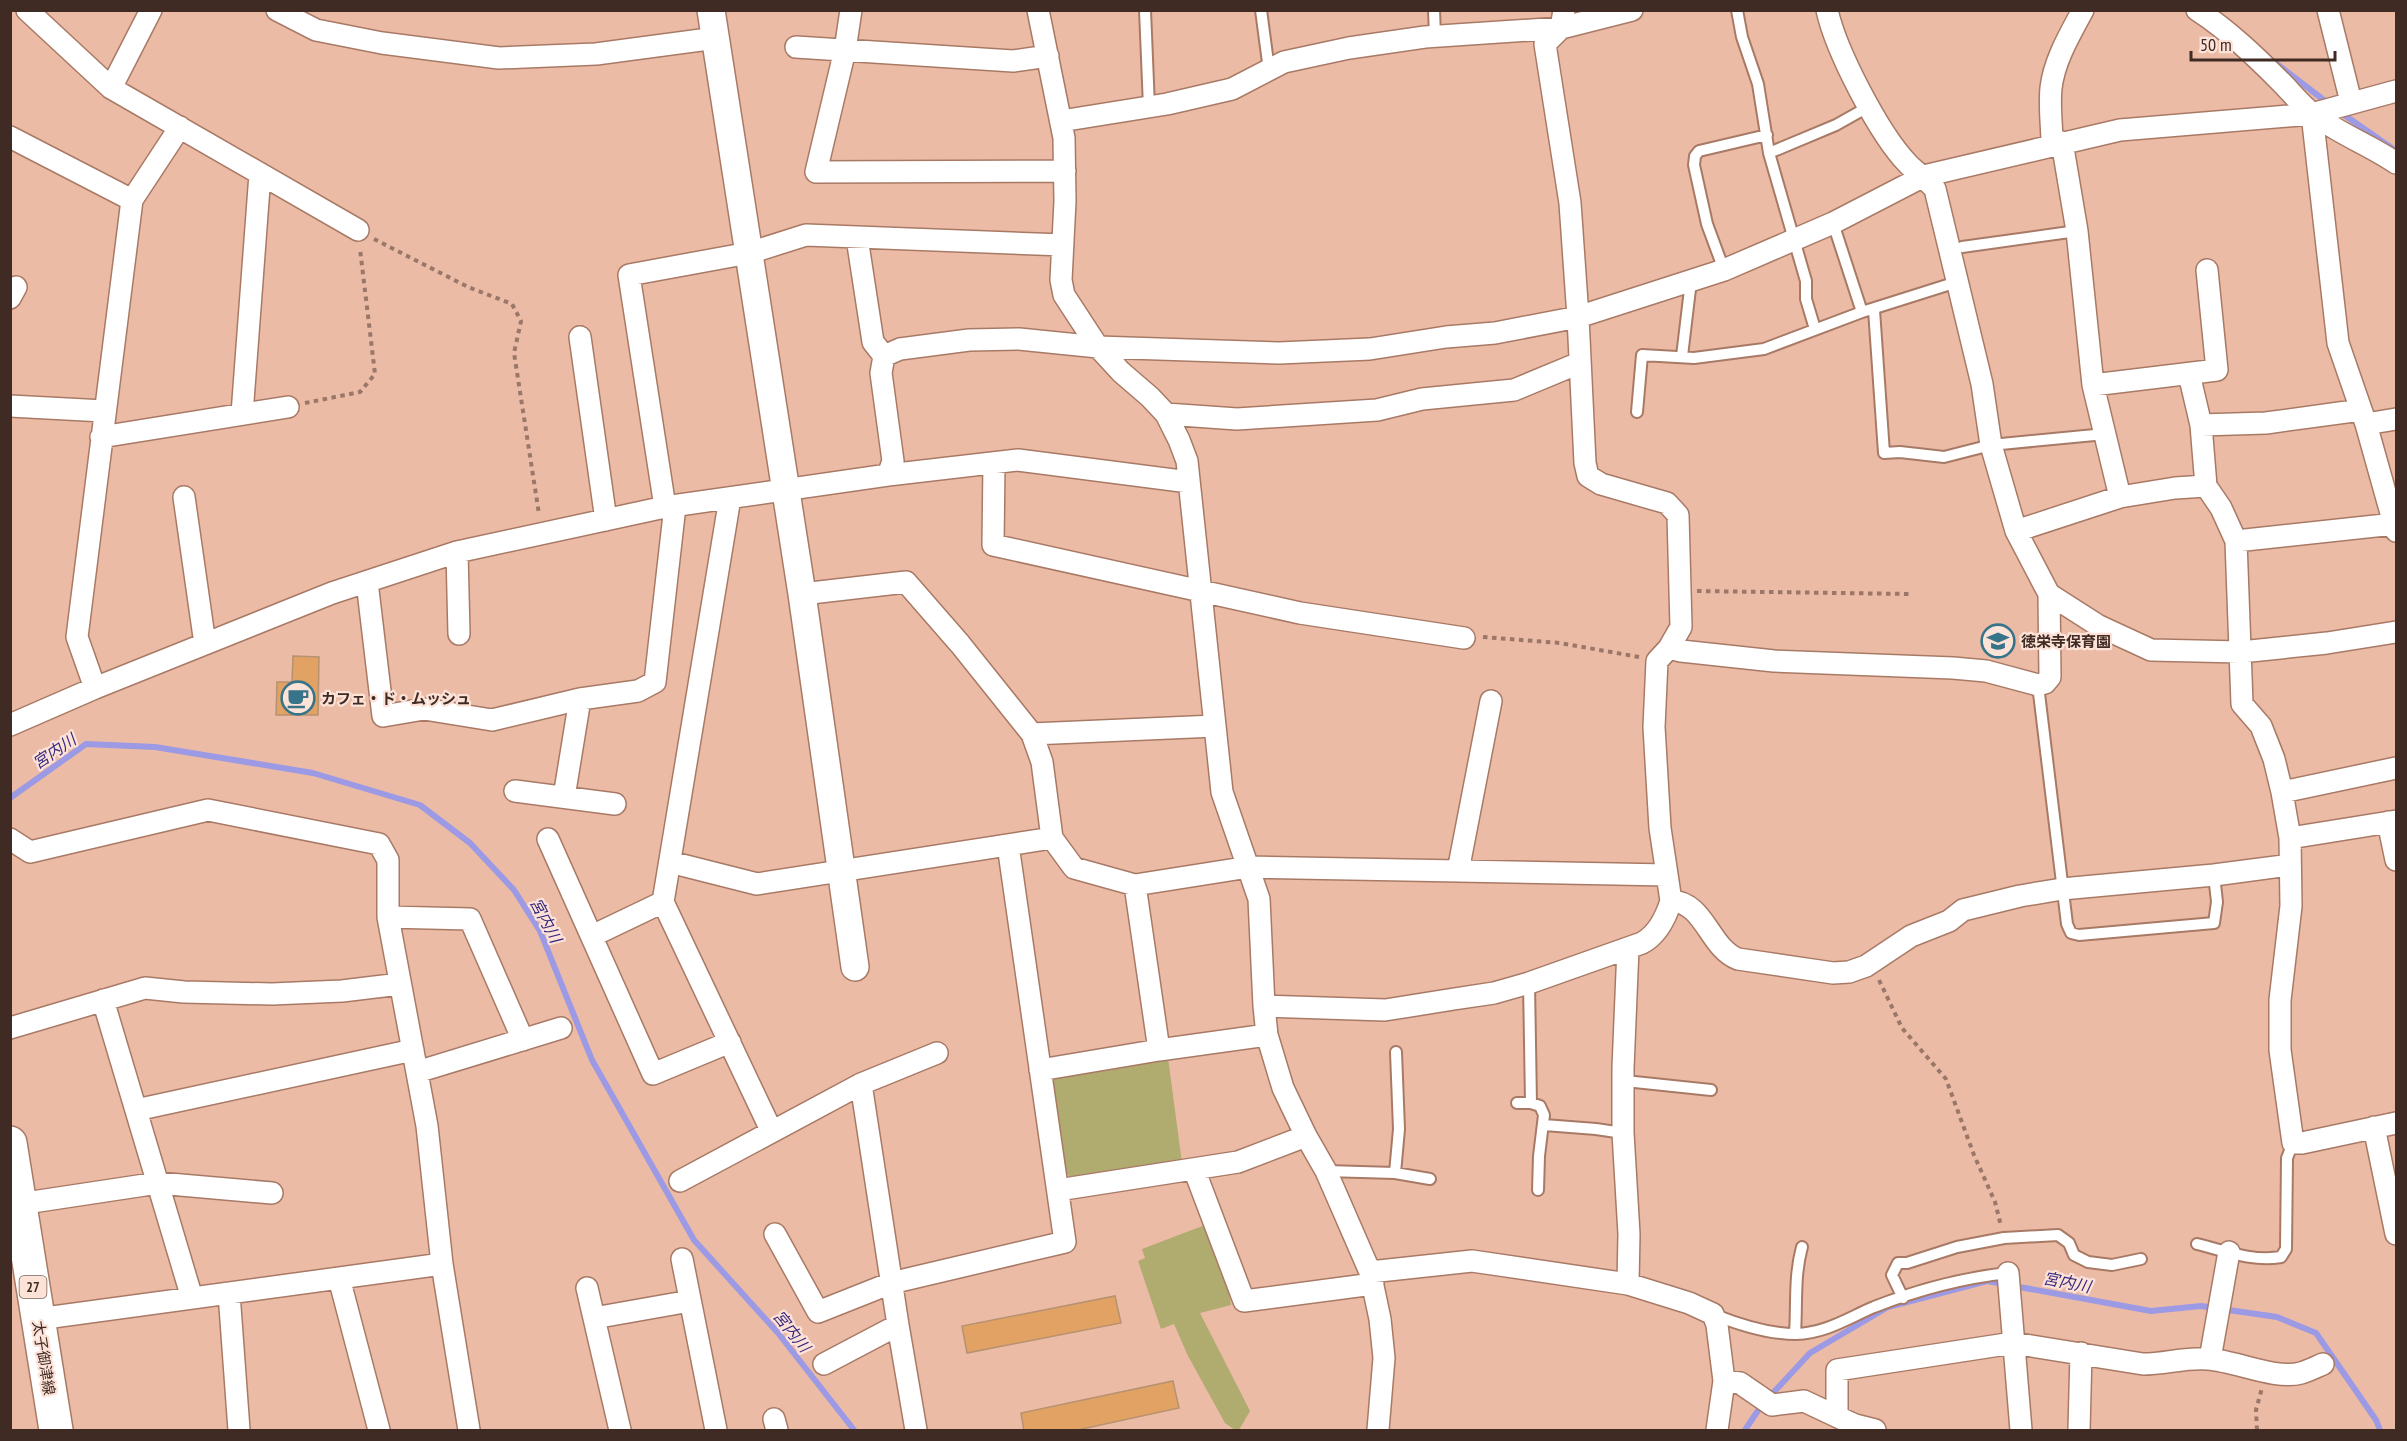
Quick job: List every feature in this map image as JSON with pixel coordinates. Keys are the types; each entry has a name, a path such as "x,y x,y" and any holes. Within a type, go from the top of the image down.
{"main road":[{"name":"太子御津線","path":"10,1143 15,1206 38,1319 56,1431"}],"street":[{"path":"27,10 111,88 358,230"},
{"path":"111,88 151,10"},
{"path":"276,10 316,30 382,43 499,58 596,54 716,38"},
{"path":"711,10 802,594 855,967"},
{"path":"851,10 845,50 816,172 1065,171"},
{"path":"1038,10 1064,138 1061,280 1064,295 1098,347 1166,414 1187,461 1222,792 1259,899 1267,1035 1283,1088 1326,1171 1372,1278 1384,1358 1378,1431"},
{"path":"1061,121 1149,107 1232,89 1284,62 1349,48 1632,10"},
{"path":"1663,654 1681,651 1774,661 1953,668 1986,671 2038,685 2045,683 2050,677 2049,594 2016,531 1991,445 1982,384 1935,189 1924,176 1909,165 1868,107 1838,44 1827,10"},
{"path":"2083,10 2068,37 2056,67 2051,89 2057,143 2077,231 2093,385 2120,498"},
{"path":"2197,10 2216,22 2312,114 2397,163"},
{"path":"2328,10 2351,102"},
{"path":"1264,1006 1385,1010 1494,993 1529,983 1651,939 1668,912 1671,901 1660,828 1654,727 1663,654 1681,627 1682,591 1678,516 1667,503 1601,484 1588,476 1585,463 1570,204 1545,44 1562,19"},
{"path":"796,47 1013,61 1048,56"},
{"path":"885,356 900,349 969,340 1019,339 1098,347 1279,353 1370,349 1446,337 1495,333 1578,317 1724,270 1833,223 1924,176 2120,129 2312,114 2397,91"},
{"path":"2236,541 2396,527 2338,343 2312,114"},
{"path":"95,687 77,637 132,200 180,128"},
{"path":"10,137 132,200"},
{"path":"242,414 260,174"},
{"path":"367,582 382,716 424,709 492,720 580,699 638,691 655,682 670,507 629,275 748,253 806,235 1063,245"},
{"path":"857,238 873,342 885,356"},
{"path":"2093,385 2217,370 2208,270"},
{"path":"580,337 606,520"},
{"path":"885,356 882,373 893,462 888,475"},
{"path":"1166,414 1238,419 1377,410 1422,399 1514,390 1579,363"},
{"path":"2189,374 2201,425 2206,486 2221,508 2236,541 2242,704 2261,726 2274,759 2290,838 2291,906 2280,1000 2280,1050 2293,1143 2397,1123"},
{"path":"10,406 104,411"},
{"path":"101,437 288,407"},
{"path":"2201,425 2363,417 2397,419"},
{"path":"10,725 95,687 332,593 457,552 606,520 730,498 888,475 1018,460 1188,482"},
{"path":"994,463 993,545 1300,613 1464,638"},
{"path":"2016,531 2120,498 2175,488 2206,486"},
{"path":"184,497 205,644"},
{"path":"730,498 663,902 771,1130"},
{"path":"457,552 459,634"},
{"path":"802,594 906,582 960,644 1032,734 1042,762 1053,838 1074,868 1135,885 1249,867 1667,875"},
{"path":"2049,594 2099,626 2151,650 2241,652 2327,643 2397,632"},
{"path":"564,797 580,699"},
{"path":"1458,871 1491,701"},
{"path":"1032,734 1215,726"},
{"path":"2282,792 2397,768"},
{"path":"515,791 615,804"},
{"path":"10,839 30,852 208,810 379,844 388,861 388,917 427,1126 442,1264 469,1431"},
{"path":"2290,838 2392,822 2397,860"},
{"path":"669,862 757,884 1053,838"},
{"path":"548,839 653,1074 730,1042"},
{"path":"773,1233 819,1312 891,1283 1065,1242 1008,845"},
{"path":"1671,901 1683,901 1693,909 1727,955 1738,959 1833,973 1849,972 1866,966 1911,936 1949,921 1963,910 2020,896 2062,889 2214,875 2290,865"},
{"path":"1135,885 1160,1050"},
{"path":"592,936 663,902"},
{"path":"388,917 470,919 523,1040"},
{"path":"1628,948 1623,1133 1629,1234 1628,1284"},
{"path":"10,1028 145,988 184,992 272,994 342,991 400,984"},
{"path":"103,1000 192,1298"},
{"path":"417,1072 561,1028"},
{"path":"1040,1070 1267,1035"},
{"path":"136,1110 413,1050"},
{"path":"680,1181 771,1130 861,1084 937,1053"},
{"path":"861,1084 916,1431"},
{"path":"2374,1127 2397,1234"},
{"path":"1058,1190 1238,1162 1306,1136"},
{"path":"1194,1169 1244,1300 1472,1262 1628,1284 1689,1303 1713,1314 1717,1325 1724,1381 1717,1431"},
{"path":"15,1206 158,1183 272,1193"},
{"path":"2210,1359 2229,1252"},
{"path":"682,1259 716,1431"},
{"path":"38,1319 442,1264"},
{"path":"339,1278 379,1431"},
{"path":"2008,1282 2021,1431"},
{"path":"587,1288 620,1431"},
{"path":"230,1293 239,1431"},
{"path":"594,1318 690,1300"},
{"path":"824,1364 898,1325"},
{"path":"1837,1415 1837,1370 2013,1343 2143,1364 2158,1364 2183,1359 2210,1359 2285,1374 2300,1373 2323,1364"},
{"path":"2079,1431 2081,1353"},
{"path":"1724,1381 1740,1383 1765,1400 1804,1401 1855,1425 1875,1431"}],"lane":[{"path":"1145,10 1149,107"},
{"path":"1261,10 1269,70"},
{"path":"1434,10 1435,36"},
{"path":"1737,10 1742,37 1758,84 1769,153 1806,281 1806,299 1815,329"},
{"path":"1769,153 1836,125 1868,107"},
{"path":"1724,270 1707,224 1694,165 1695,156 1699,151 1767,135"},
{"path":"1833,223 1862,312"},
{"path":"1962,247 2077,231"},
{"path":"1682,356 1691,281"},
{"path":"1637,412 1642,355 1694,358 1764,349 1862,312 1957,282"},
{"path":"1874,310 1884,453 1900,452 1944,457 1991,445 2105,434"},
{"path":"2038,685 2062,889 2067,924 2072,933 2079,935 2214,923 2217,915 2214,875"},
{"path":"1529,983 1531,1103"},
{"path":"1395,1173 1399,1129 1396,1052"},
{"path":"1624,1081 1711,1089"},
{"path":"1517,1103 1531,1103 1540,1106 1544,1115 1538,1190"},
{"path":"1544,1125 1623,1133"},
{"path":"2197,1244 2266,1260 2282,1257 2286,1249 2287,1158 2293,1143"},
{"path":"1326,1171 1395,1173 1430,1179"},
{"path":"1903,1298 1892,1275 1898,1263 1907,1263 1957,1247 2004,1238 2058,1235 2069,1243 2074,1255 2088,1262 2112,1265 2141,1259"},
{"path":"1795,1334 1796,1284 1802,1247"},
{"path":"1713,1314 1740,1324 1795,1334 1830,1328 1875,1307 1972,1277 2008,1282"}],"path":[{"path":"288,407 360,392 375,374 358,230"},
{"path":"358,230 468,287 512,304 521,321 514,353 542,534"},
{"path":"1682,591 1910,594"},
{"path":"1464,638 1560,643 1663,654"},
{"path":"1866,966 1882,984 1902,1028 1946,1079 1974,1155 1995,1202 2004,1238"},
{"path":"2257,1431 2256,1410 2266,1370"}],"shaded area":[{"path":"1168,1058 1182,1163 1073,1178 1060,1170 1049,1088 1058,1073"},
{"path":"1205,1225 1229,1292 1231,1305 1200,1313 1250,1411 1239,1430 1225,1423 1188,1356 1174,1324 1161,1329 1138,1261 1145,1258 1142,1249"}],"building":[{"name":"カフェ・ド・ムッシュ","path":"293,656 319,657 318,715 276,715 277,682 292,682"},
{"path":"1115,1296 1121,1323 967,1353 962,1326"},
{"path":"1173,1381 1179,1408 1073,1431 1024,1431 1021,1413"}],"waterway":[{"path":"2273,61 2329,104"},
{"path":"2340,112 2396,151"},
{"name":"宮内川","path":"10,798 86,744 155,747 313,773 420,805 470,843 514,890 540,931 592,1060 694,1240 778,1333 854,1430"},
{"name":"宮内川","path":"1745,1430 1761,1406 1810,1353 1888,1307 1987,1281 2004,1284"},
{"name":"宮内川","path":"2014,1286 2151,1311 2201,1306 2277,1317 2316,1333 2376,1420 2380,1430"}],"place":[{"name":"徳栄寺保育園","path":"1998,641"},
{"name":"カフェ・ド・ムッシュ","path":"298,698"}]}
